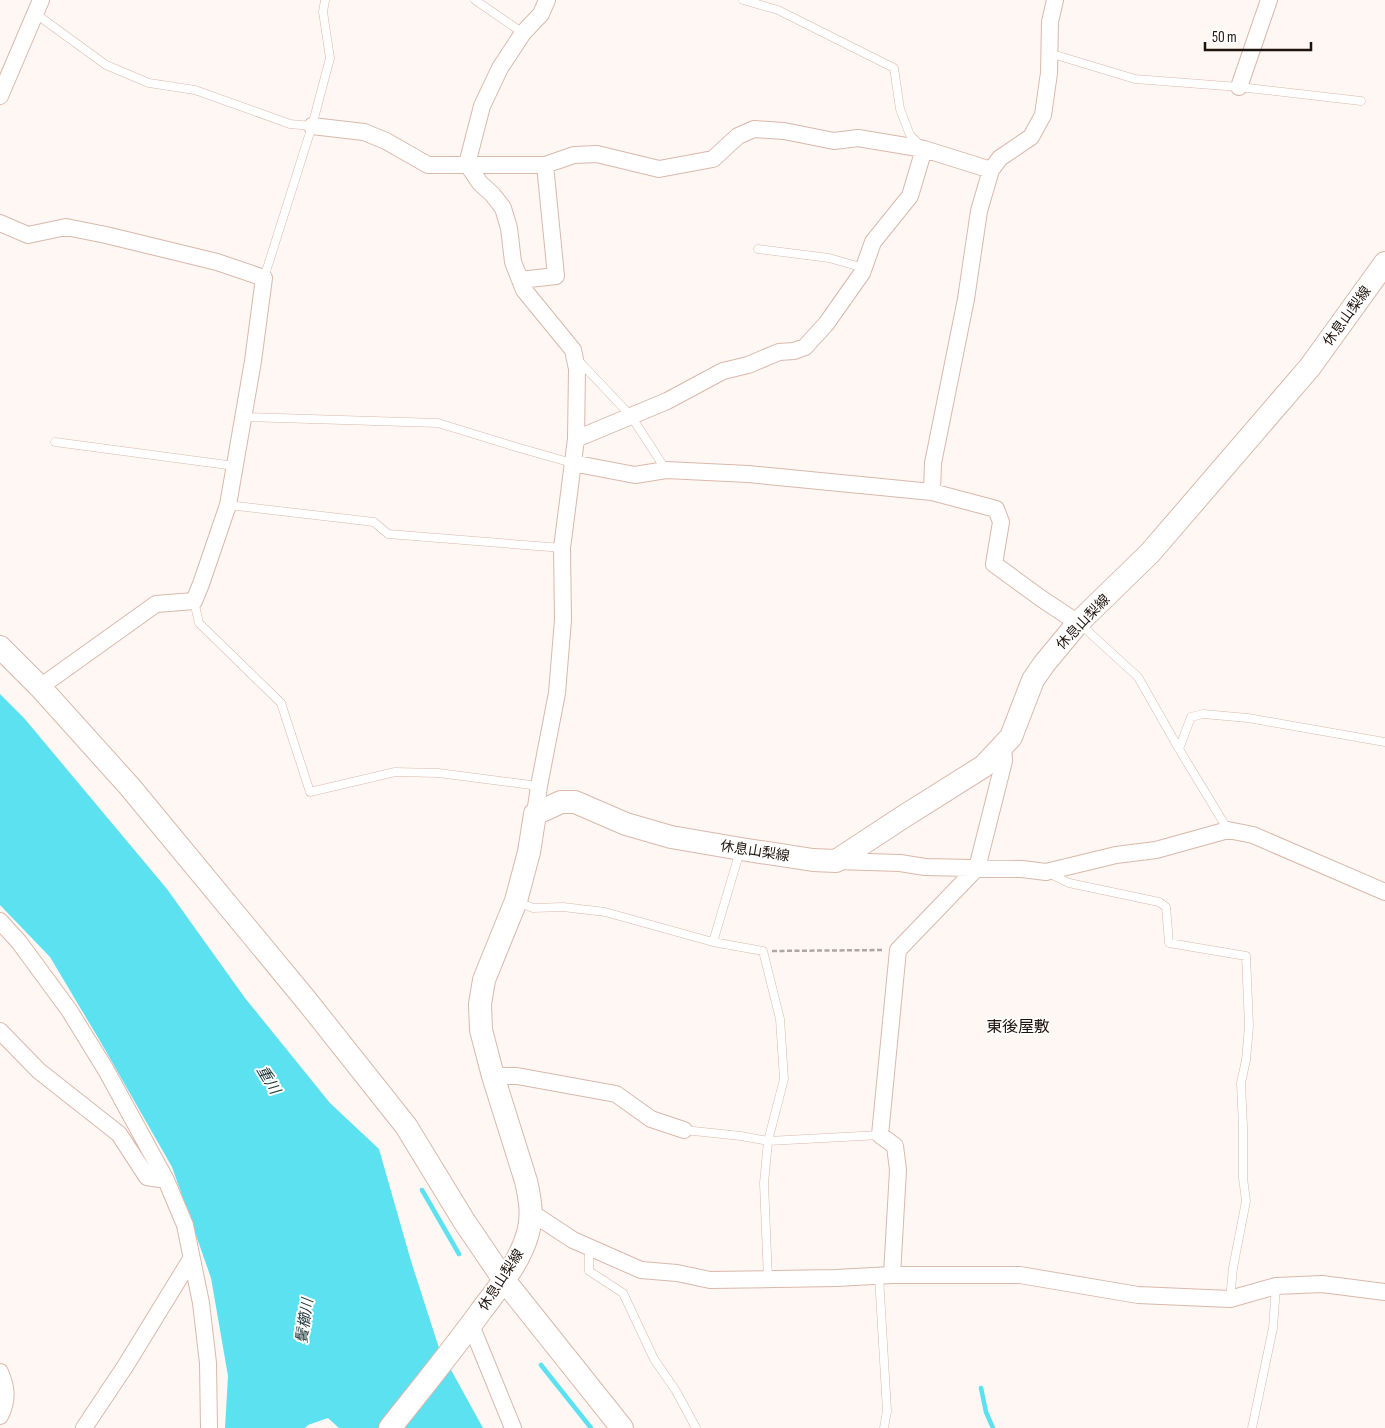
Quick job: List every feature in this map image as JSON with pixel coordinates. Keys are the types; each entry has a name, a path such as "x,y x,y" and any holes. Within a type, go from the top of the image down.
{"main road":[{"name":"休息山梨線","path":"390,1428 504,1280 522,1250 528,1234 532,1213 526,1181 480,1030 480,1004 484,980 516,901 529,852 536,814 561,802 575,802 626,824 671,837 812,860 836,860 984,766 1011,737 1033,680 1044,664 1078,623 1150,553 1310,367 1385,263"},
{"path":"0,647 40,687 130,787 306,1000 406,1126 464,1222 504,1280 622,1428"}],"street":[{"path":"536,814 539,786 557,694 564,620 562,548 576,439 577,369 573,350 524,290 513,262 509,228 502,208 480,183 467,164 482,106 500,68 522,33 540,14 547,0"},
{"path":"932,492 932,463 963,317 979,210 992,170 1000,158 1031,137 1043,115 1049,73 1050,22 1055,0"},
{"path":"1240,87 1269,0"},
{"path":"0,96 38,7"},
{"path":"312,126 364,132 386,141 428,165 545,165 574,156 597,154 659,169 713,159 738,136 754,129 784,131 834,141 858,138 924,149 992,170"},
{"path":"576,439 667,401 723,371 748,365 779,352 794,351 805,346 826,324 864,268 873,242 910,196 924,149"},
{"path":"520,280 556,276 545,165"},
{"path":"0,223 28,235 66,227 106,235 217,262 264,278 253,361 228,505 202,584 194,601 156,604 40,687"},
{"path":"572,462 635,475 666,470 748,474 932,492 996,509 1001,522 994,564 1078,623"},
{"path":"886,1275 898,1170 895,1146 880,1135 898,950 977,868 1004,761 1003,746"},
{"path":"836,860 900,863 925,867 1022,869 1046,872 1116,855 1156,850 1228,830 1253,835 1385,892"},
{"path":"0,921 19,942 69,1010 106,1070 166,1180 185,1225 201,1303 208,1363 209,1428"},
{"path":"0,1032 39,1071 119,1134 147,1177 166,1180"},
{"path":"493,1076 517,1076 616,1094 651,1118 684,1130"},
{"path":"532,1213 573,1240 642,1270 678,1273 710,1280 836,1278 886,1275 1020,1275 1138,1295 1230,1299 1276,1286 1322,1284 1385,1292"},
{"path":"84,1428 126,1366 191,1259"},
{"path":"468,1329 513,1428"},
{"path":"0,1372 7,1393 5,1405 0,1416"}],"lane":[{"path":"264,278 312,126 330,58 323,12 325,0"},
{"path":"475,0 522,33"},
{"path":"743,0 778,10 894,68 900,109 910,135 924,149"},
{"path":"38,7 106,65 149,83 195,90 290,124 312,126"},
{"path":"1049,53 1135,79 1240,87 1361,101"},
{"path":"758,249 829,258 864,268"},
{"path":"574,356 631,416 666,470"},
{"path":"243,417 438,423 516,448 572,462"},
{"path":"55,442 235,466"},
{"path":"228,505 374,522 388,534 562,548"},
{"path":"194,601 199,623 281,703 310,792 395,772 438,772 539,786"},
{"path":"1078,623 1138,677 1228,830"},
{"path":"1179,749 1191,717 1203,714 1248,718 1385,742"},
{"path":"713,942 740,849"},
{"path":"1046,872 1069,883 1159,902 1166,907 1168,943 1246,956 1249,1026 1246,1060 1241,1083 1243,1178 1246,1201 1233,1268 1230,1299"},
{"path":"516,901 532,908 563,907 605,912 713,942 763,951 780,1019 784,1079 768,1141 764,1182 768,1279"},
{"path":"684,1130 768,1141 880,1135"},
{"path":"590,1248 589,1271 624,1293 654,1359 676,1391 696,1428"},
{"path":"884,1428 887,1411 886,1275"},
{"path":"1252,1428 1273,1328 1276,1286"}],"path":[{"path":"763,951 898,950"}],"water":[{"path":"0,694 24,718 167,889 245,998 330,1103 379,1149 411,1261 439,1348 483,1428 339,1428 328,1418 308,1425 305,1428 225,1428 228,1376 211,1278 172,1167 50,957 0,905"}],"waterway":[{"path":"422,1190 459,1254"},
{"path":"541,1365 591,1428"},
{"path":"981,1388 986,1412 993,1428"}],"district":[{"name":"東後屋敷","path":"1018,1027"}],"water label":[{"name":"重川","path":"268,1080"},
{"name":"鬢櫛川","path":"305,1321"}]}
